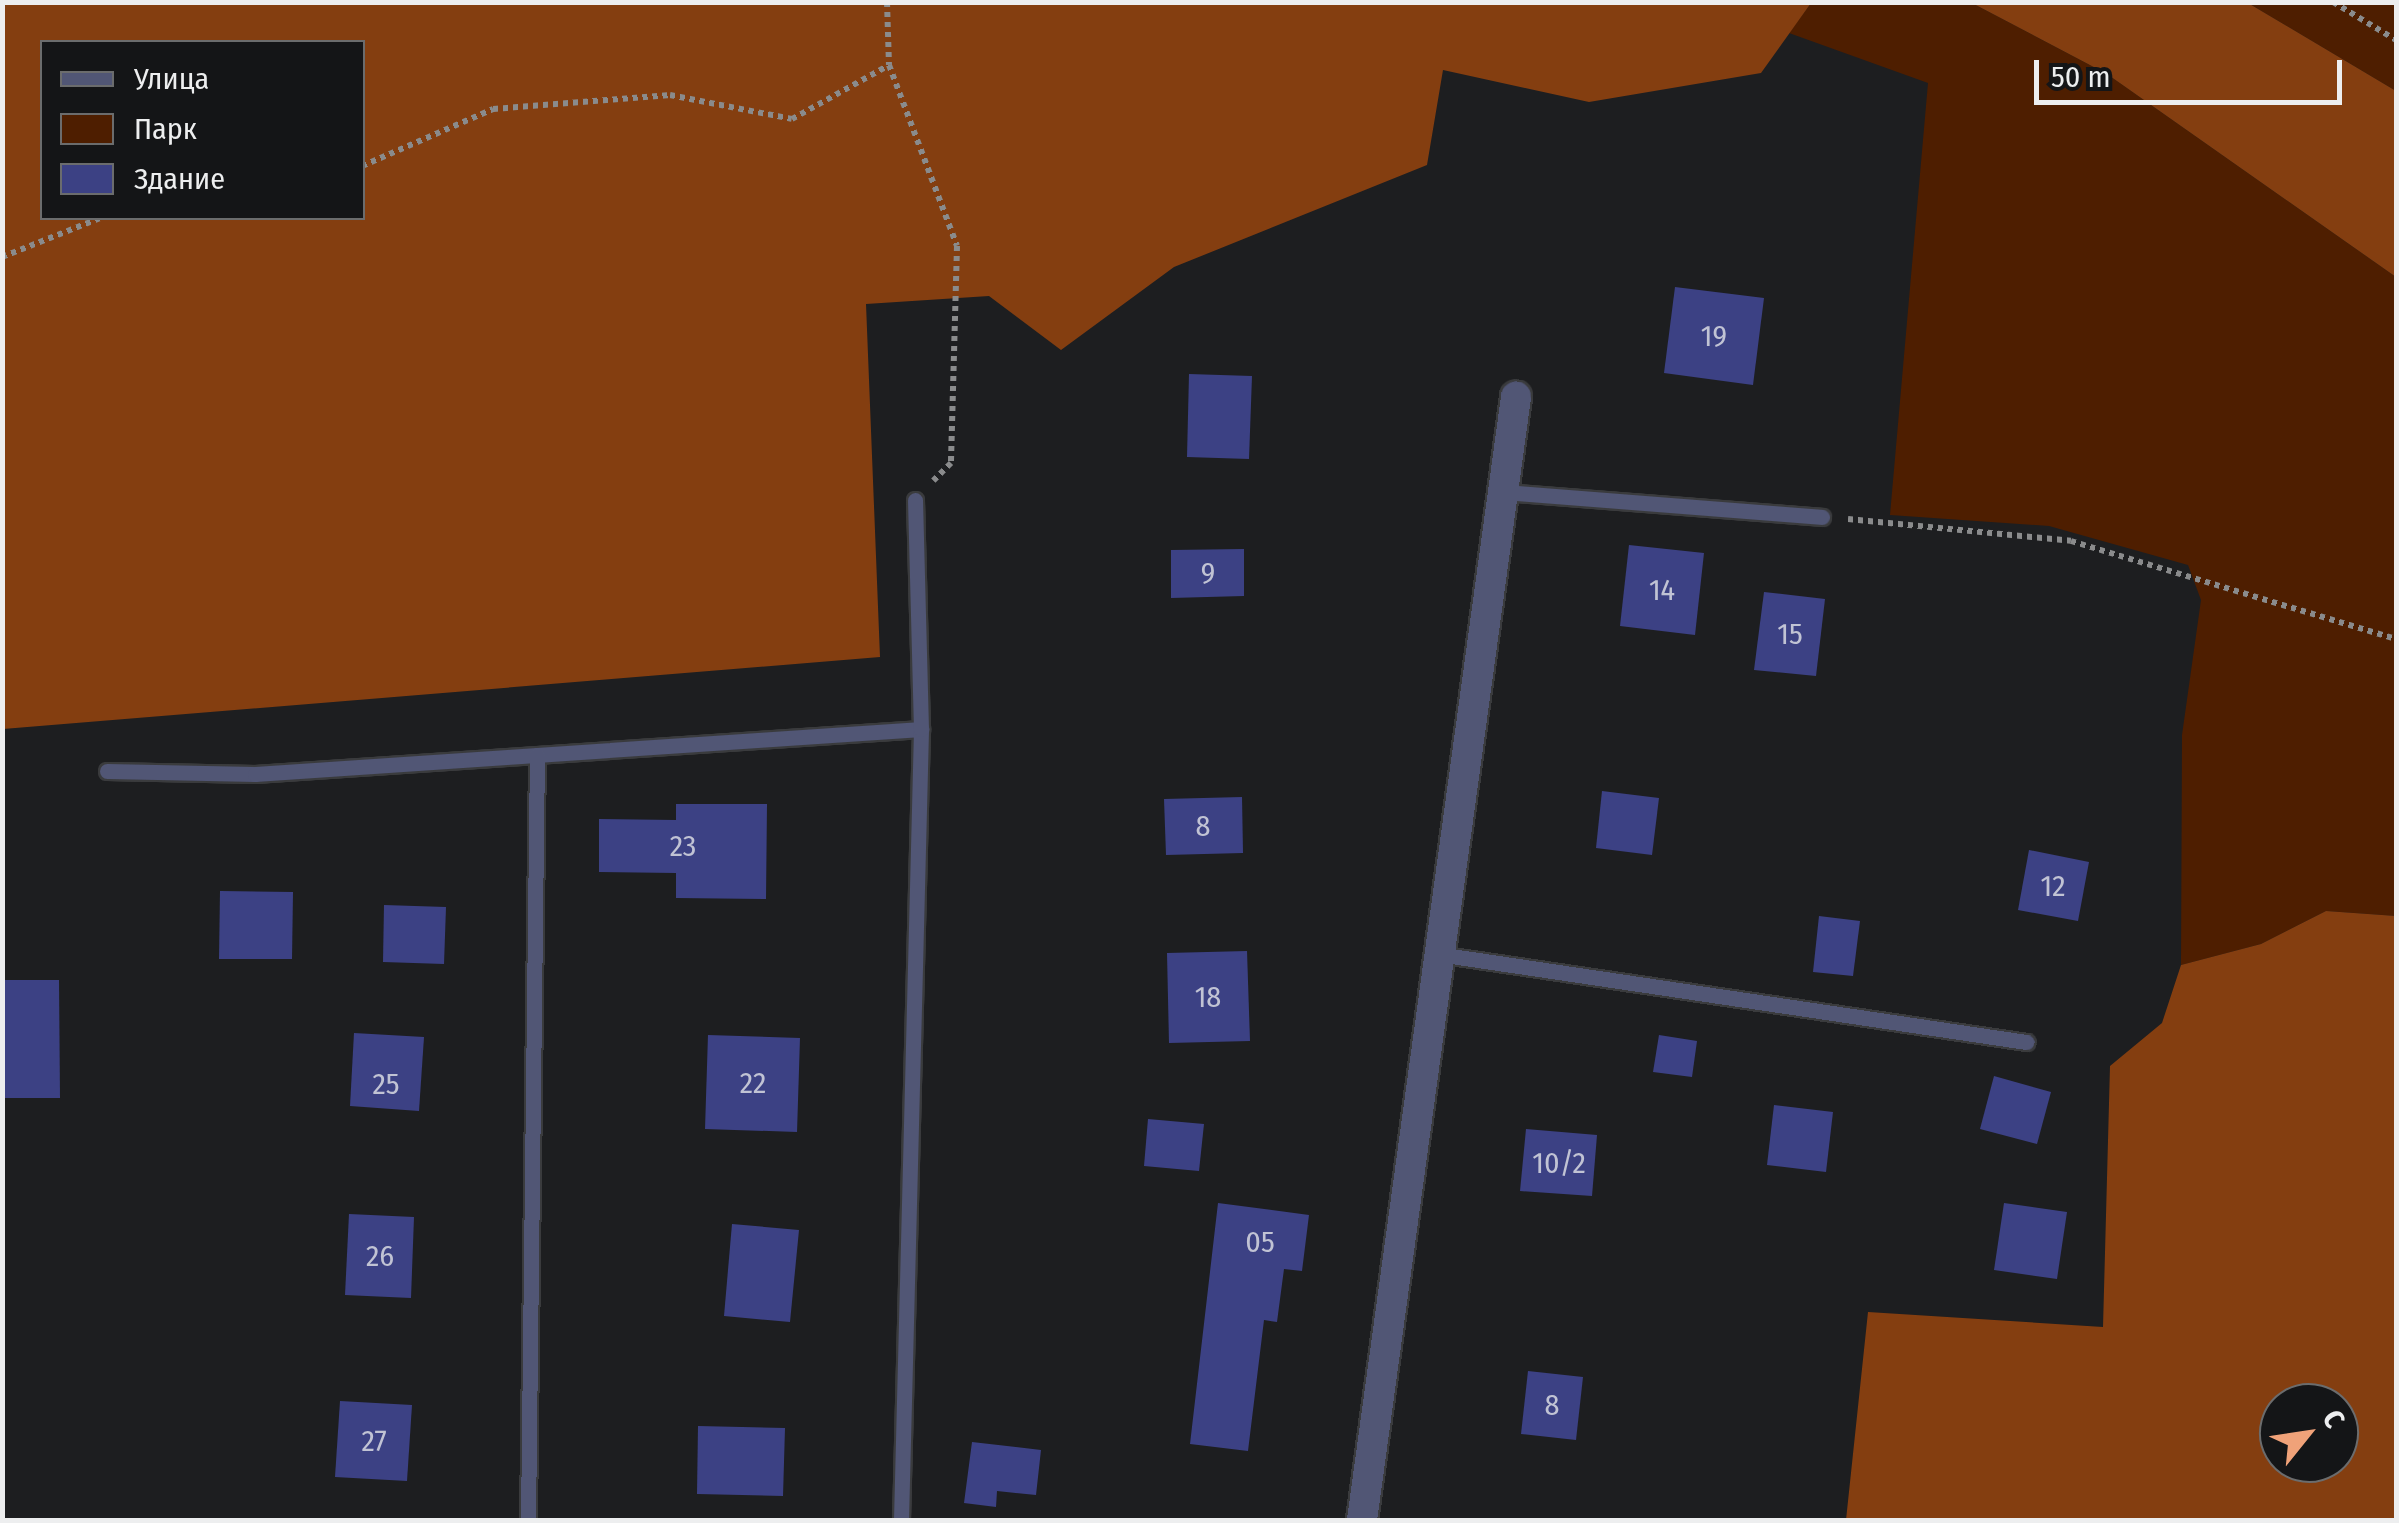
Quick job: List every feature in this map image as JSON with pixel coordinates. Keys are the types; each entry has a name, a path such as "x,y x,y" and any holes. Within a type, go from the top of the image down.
{"street":[{"path":"1362,1520 1516,397"}],"lane":[{"path":"1504,492 1822,517"},
{"path":"901,1520 921,728 914,500"},
{"path":"107,771 255,774 921,728"},
{"path":"528,1520 537,755"},
{"path":"1438,954 2026,1042"}],"path":[{"path":"888,2 889,65 958,246 951,464 914,500"},
{"path":"2333,2 2396,40"},
{"path":"365,165 492,109 670,95 792,119 889,65"},
{"path":"2,258 95,220"},
{"path":"1822,517 2071,542 2396,639"}],"green space":[{"path":"1811,3 1972,3 2107,74 2396,277 2396,916 2326,911 2261,944 2181,965 2182,735 2201,600 2188,565 2049,526 1890,515 1928,83 1789,33"},
{"path":"2248,3 2396,3 2396,91"}],"shaded area":[{"path":"3,2 1811,2 1761,73 1589,102 1443,70 1427,165 1174,267 1061,350 989,296 866,304 880,657 3,729"},
{"path":"1972,3 2248,3 2396,91 2396,277 2107,74"},
{"path":"2326,911 2396,916 2396,1520 1846,1520 1868,1312 2103,1327 2110,1066 2162,1023 2181,965 2261,944"}],"building":[{"path":"1675,287 1764,298 1753,385 1664,373"},
{"path":"1189,374 1252,376 1249,459 1187,457"},
{"path":"1629,545 1704,553 1695,635 1620,626"},
{"path":"1244,549 1244,596 1171,598 1171,550"},
{"path":"1764,592 1825,599 1816,676 1754,670"},
{"path":"1602,791 1659,798 1652,855 1596,848"},
{"path":"1242,797 1243,853 1166,855 1164,799"},
{"path":"676,804 767,804 766,899 676,898 676,873 599,872 599,819 676,820"},
{"path":"2029,850 2089,862 2078,921 2018,910"},
{"path":"220,891 293,892 292,959 219,959"},
{"path":"384,905 446,907 444,964 383,962"},
{"path":"1819,916 1860,921 1853,976 1813,972"},
{"path":"1247,951 1250,1041 1169,1043 1167,953"},
{"path":"2,980 59,980 60,1098 2,1098"},
{"path":"354,1033 424,1037 419,1111 350,1106"},
{"path":"708,1035 800,1038 797,1132 705,1129"},
{"path":"1659,1035 1697,1041 1692,1077 1653,1072"},
{"path":"1994,1076 2051,1092 2037,1144 1980,1129"},
{"path":"1774,1105 1833,1112 1826,1172 1767,1165"},
{"path":"1148,1119 1204,1124 1199,1171 1144,1166"},
{"path":"1526,1129 1597,1135 1592,1196 1520,1191"},
{"path":"1218,1203 1309,1215 1302,1271 1284,1269 1277,1322 1264,1320 1248,1451 1190,1444"},
{"path":"2004,1203 2067,1212 2057,1279 1994,1270"},
{"path":"349,1214 414,1217 411,1298 345,1295"},
{"path":"732,1224 799,1230 790,1322 724,1316"},
{"path":"1528,1371 1583,1377 1576,1440 1521,1434"},
{"path":"340,1401 412,1405 407,1481 335,1477"},
{"path":"698,1426 785,1428 783,1496 697,1494"},
{"path":"972,1442 1041,1450 1036,1495 997,1491 996,1507 964,1503"}]}
